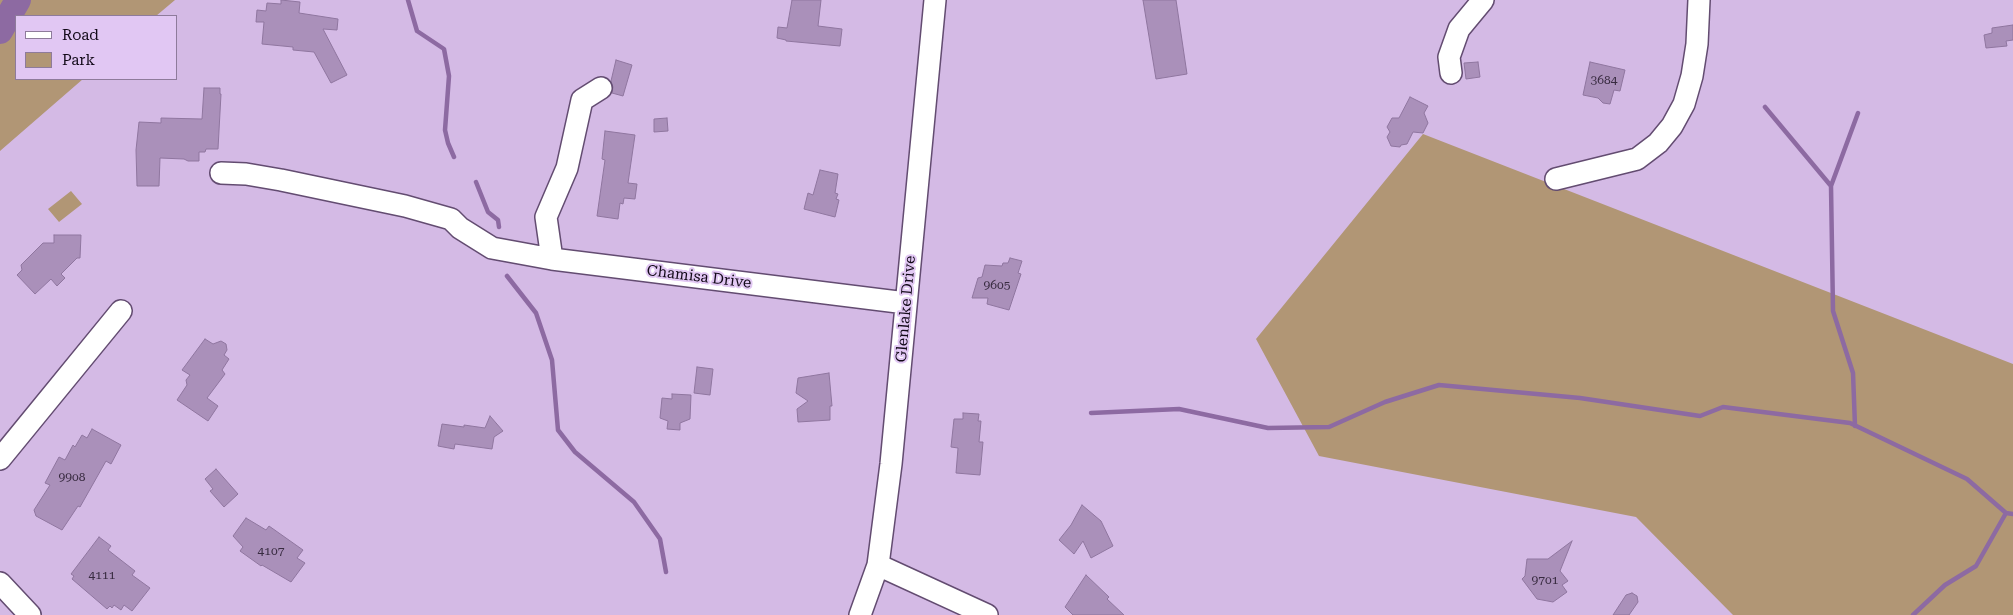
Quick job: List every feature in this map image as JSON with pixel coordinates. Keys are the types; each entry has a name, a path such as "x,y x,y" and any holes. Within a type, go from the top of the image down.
{"street":[{"name":"Glenlake Drive","path":"860,615 878,565 891,464 935,0"},
{"path":"1451,73 1449,57 1459,29 1483,0"},
{"path":"1556,180 1637,159 1658,143 1672,126 1684,104 1692,76 1697,44 1698,0"},
{"path":"552,259 546,217 567,168 582,100 600,88"},
{"name":"Chamisa Drive","path":"221,173 246,174 281,180 405,206 451,220 460,228 492,248 552,259 906,303"},
{"path":"0,459 121,311"},
{"path":"878,565 987,615"},
{"path":"0,583 30,615"}],"green space":[{"path":"0,0 175,0 157,15 15,15 15,80 82,80 0,151"},
{"path":"1423,134 2013,364 2013,615 1733,615 1636,517 1319,456 1256,339"},
{"path":"71,191 82,204 59,222 48,209"}],"building":[{"path":"281,0 300,2 299,13 338,19 337,30 323,29 347,75 331,83 314,52 293,50 293,47 262,44 264,22 256,22 257,10 266,11 267,3 281,4"},
{"path":"792,0 821,0 818,26 842,29 840,46 786,41 777,38 778,27 787,28"},
{"path":"1143,0 1176,0 1187,74 1156,79"},
{"path":"2013,25 2013,40 2006,41 2007,46 1986,48 1984,35 1992,33 1992,28"},
{"path":"616,60 632,65 623,96 612,93 611,81"},
{"path":"1478,62 1480,77 1466,79 1464,63"},
{"path":"1590,62 1625,70 1620,91 1614,90 1610,104 1603,103 1598,98 1583,95"},
{"path":"204,88 220,88 218,149 206,149 205,152 199,152 199,161 160,158 159,186 137,186 136,150 139,122 161,123 161,118 202,119"},
{"path":"1410,97 1428,106 1424,113 1428,123 1423,133 1413,132 1407,144 1400,147 1391,146 1387,137 1390,132 1387,127 1392,118 1399,118"},
{"path":"667,118 668,131 654,132 654,119"},
{"path":"605,131 635,135 628,183 637,184 635,199 624,198 623,204 620,203 618,219 597,216 605,160 602,159"},
{"path":"820,170 838,174 835,193 838,194 836,199 839,200 835,217 804,209 808,193 813,195"},
{"path":"54,235 81,235 80,258 77,258 61,274 65,278 57,286 51,279 35,294 17,275 22,270 21,265 43,243 54,243"},
{"path":"1010,258 1022,261 1018,273 1021,274 1009,310 987,304 988,298 972,298 978,278 982,277 985,265 1002,266 1003,263 1008,263"},
{"path":"205,339 213,344 221,341 226,344 227,350 224,355 229,359 222,370 225,374 207,398 218,406 208,421 177,400 187,385 186,380 190,375 182,370"},
{"path":"697,367 713,369 710,395 694,393"},
{"path":"829,373 832,406 830,406 830,420 798,422 797,409 808,401 796,393 798,378"},
{"path":"672,394 691,395 690,419 680,423 680,430 667,429 668,421 660,418 662,398 672,399"},
{"path":"963,413 979,414 978,421 981,421 979,442 983,442 980,475 956,473 958,448 951,447 954,419 963,419"},
{"path":"490,416 503,431 494,437 492,449 455,444 454,449 438,446 442,424 485,428"},
{"path":"92,429 121,445 111,464 106,461 80,507 78,506 62,530 36,516 34,510 50,485 45,483 59,457 65,460 73,445 75,447 82,435 87,438"},
{"path":"216,469 238,494 224,507 210,491 213,489 205,479"},
{"path":"1082,505 1101,521 1113,546 1091,558 1083,541 1074,554 1059,540 1071,525"},
{"path":"246,518 266,530 269,526 303,550 297,558 305,563 291,582 261,566 240,551 243,547 233,536"},
{"path":"99,537 111,546 108,550 135,571 132,575 150,588 132,611 124,605 121,610 114,605 112,608 110,606 107,609 72,579 74,576 71,574"},
{"path":"1572,541 1560,571 1568,581 1562,585 1567,592 1553,602 1537,599 1522,579 1525,576 1527,559 1548,559"},
{"path":"1086,575 1109,597 1107,599 1124,615 1073,615 1065,607"},
{"path":"1632,593 1637,596 1638,602 1629,615 1613,615 1626,595"}],"waterway":[{"path":"0,31 18,0"},
{"path":"408,0 417,31 444,49 449,76 445,130 454,157"},
{"path":"1765,107 1831,186"},
{"path":"1855,426 1853,373 1833,311 1831,186 1858,113"},
{"path":"476,182 488,212 498,220 499,227"},
{"path":"507,276 536,313 552,360 558,430 575,452 634,502 660,539 666,572"},
{"path":"1091,413 1179,409 1268,428 1329,427 1385,402 1439,385 1580,398 1700,416 1723,407 1850,423 1967,479 2006,513 2013,514"},
{"path":"1913,615 1945,585 1976,566 2006,513"}]}
